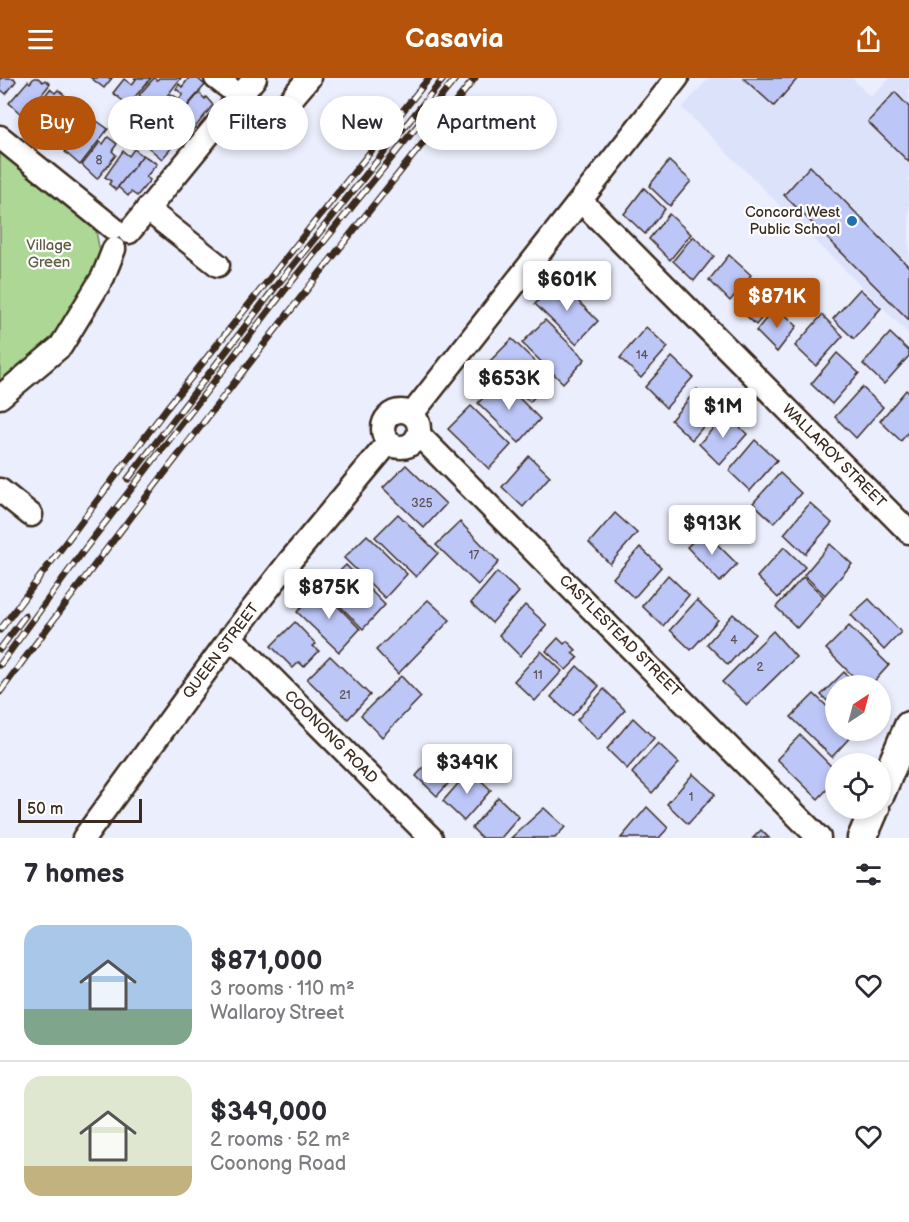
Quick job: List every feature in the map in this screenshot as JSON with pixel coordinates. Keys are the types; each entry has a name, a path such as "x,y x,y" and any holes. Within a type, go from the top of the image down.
{"main road":[{"path":"891,768 909,726"},
{"path":"862,838 870,819"}],"street":[{"path":"216,78 232,96"},
{"path":"240,96 255,78"},
{"path":"294,96 309,78"},
{"path":"415,425 400,410 388,415 382,426 382,432 388,443 400,447 412,444 415,425 677,78"},
{"path":"0,397 61,346 103,277 119,236 147,209 207,136"},
{"path":"0,137 119,236"},
{"name":"WALLAROY STREET","path":"582,201 909,532"},
{"path":"147,209 218,265"},
{"name":"CASTLESTEAD STREET","path":"415,425 819,838"},
{"name":"QUEEN STREET","path":"84,838 230,638 388,443"},
{"path":"0,490 31,515"},
{"name":"COONONG ROAD","path":"230,638 431,838"}],"shaded area":[{"name":"Concord West Public School","path":"709,78 852,78 870,97 890,78 909,78 909,334 682,108"}],"green space":[{"name":"Village Green","path":"0,152 96,231 103,255 74,306 48,342 30,362 0,388"}],"building":[{"path":"0,78 14,78 16,81 6,94 0,89"},
{"path":"34,78 38,78 50,84 41,96 18,96 18,111 9,103 28,81 30,83"},
{"path":"91,78 112,78 104,88"},
{"path":"134,78 151,78 136,96 117,96 113,93 124,79 132,85 136,79"},
{"path":"154,78 157,80 159,78 181,78 167,96 139,95"},
{"path":"189,78 197,78 205,85 195,97 181,96 183,94 176,89 179,84 182,87"},
{"path":"743,78 798,78 774,106"},
{"path":"50,89 55,93 58,90 66,96 45,96"},
{"path":"895,92 909,107 909,162 868,122"},
{"path":"199,93 205,99 207,98 207,112 195,128 195,98"},
{"path":"96,122 108,129 96,144"},
{"path":"108,137 108,150 113,150 116,155 97,179 82,165 100,142 103,144"},
{"path":"67,150 92,150 80,165 65,152"},
{"path":"135,150 143,156 116,190 109,184 111,181 105,177 123,151 129,156"},
{"path":"151,150 170,150 162,159"},
{"path":"143,155 157,164 146,177 150,180 137,196 131,192 128,196 118,187"},
{"path":"669,161 691,181 670,206 649,186"},
{"path":"810,166 909,267 909,320 784,195"},
{"path":"644,188 665,209 645,234 624,214"},
{"path":"669,214 691,234 670,260 649,239"},
{"path":"693,236 714,256 694,281 673,261"},
{"path":"729,255 751,275 730,301 709,280"},
{"path":"755,280 776,300 756,325 735,305"},
{"path":"558,281 598,321 576,344 535,304"},
{"path":"860,289 881,308 854,339 833,319"},
{"path":"776,306 797,326 777,352 756,331"},
{"path":"822,315 843,336 816,366 795,346"},
{"path":"545,320 585,359 563,383 522,343"},
{"path":"646,327 668,347 641,378 620,358"},
{"path":"890,333 909,351 909,356 884,384 863,364"},
{"path":"512,339 552,378 530,402 489,362"},
{"path":"837,353 859,373 832,404 811,384"},
{"path":"672,357 693,377 666,408 645,387"},
{"path":"501,380 540,419 519,443 478,403"},
{"path":"862,387 883,407 856,438 835,417"},
{"path":"697,389 718,409 692,440 671,420"},
{"path":"906,390 909,393 909,431 901,441 880,421"},
{"path":"471,406 511,445 489,469 448,429"},
{"path":"726,414 747,434 720,465 699,444"},
{"path":"755,440 777,460 750,491 729,471"},
{"path":"529,456 550,476 523,507 502,487"},
{"path":"406,465 446,504 424,528 383,488"},
{"path":"780,473 801,493 774,523 753,503"},
{"path":"810,503 832,523 805,554 784,534"},
{"path":"615,513 637,533 610,564 589,543"},
{"path":"398,514 438,553 416,577 375,537"},
{"path":"460,522 499,562 478,585 436,545"},
{"path":"704,531 737,564 720,582 687,547"},
{"path":"367,535 407,574 385,598 344,558"},
{"path":"830,544 852,564 825,595 804,575"},
{"path":"640,547 661,567 634,598 613,578"},
{"path":"784,547 805,567 778,598 757,577"},
{"path":"346,565 385,605 363,629 322,588"},
{"path":"497,572 519,592 492,623 471,603"},
{"path":"668,575 689,595 663,626 642,606"},
{"path":"803,577 824,597 797,628 776,607"},
{"path":"321,589 360,629 339,652 297,612"},
{"path":"869,599 901,632 884,650 851,615"},
{"path":"428,600 450,620 398,674 376,650"},
{"path":"697,600 718,620 691,650 670,630"},
{"path":"525,605 547,625 520,656 499,635"},
{"path":"733,614 755,634 728,665 707,644"},
{"path":"295,622 316,644 313,646 319,651 304,667 299,662 293,668 271,646"},
{"path":"849,626 889,665 880,675 852,675 826,649"},
{"path":"773,631 796,657 747,705 722,682"},
{"path":"558,638 564,644 567,641 576,650 572,653 578,658 566,670 546,651"},
{"path":"541,651 562,671 535,701 514,681"},
{"path":"330,656 370,695 348,719 307,679"},
{"path":"577,666 599,686 572,716 551,697"},
{"path":"401,676 421,697 382,737 361,715"},
{"path":"604,689 625,710 598,740 577,720"},
{"path":"814,694 825,704 825,741 847,741 836,753 828,753 791,717"},
{"path":"633,718 654,738 627,769 607,749"},
{"path":"800,735 825,760 825,792 818,799 777,759"},
{"path":"658,743 679,763 652,793 632,773"},
{"path":"442,746 464,766 437,796 416,776"},
{"path":"470,770 491,790 464,821 443,801"},
{"path":"693,774 715,794 688,824 667,804"},
{"path":"498,797 519,817 501,838 482,838 472,828"},
{"path":"647,807 668,828 659,838 621,838"},
{"path":"544,808 565,827 555,838 511,838"},
{"path":"761,830 769,838 753,838"}],"railway":[{"path":"0,630 166,409 429,78"},
{"path":"128,479 277,285 444,78"},
{"path":"0,665 84,550 284,291 456,78"},
{"path":"0,692 234,383 475,78"},
{"path":"0,649 25,616"}],"place":[{"name":"Concord West Public School","path":"852,221"}]}
